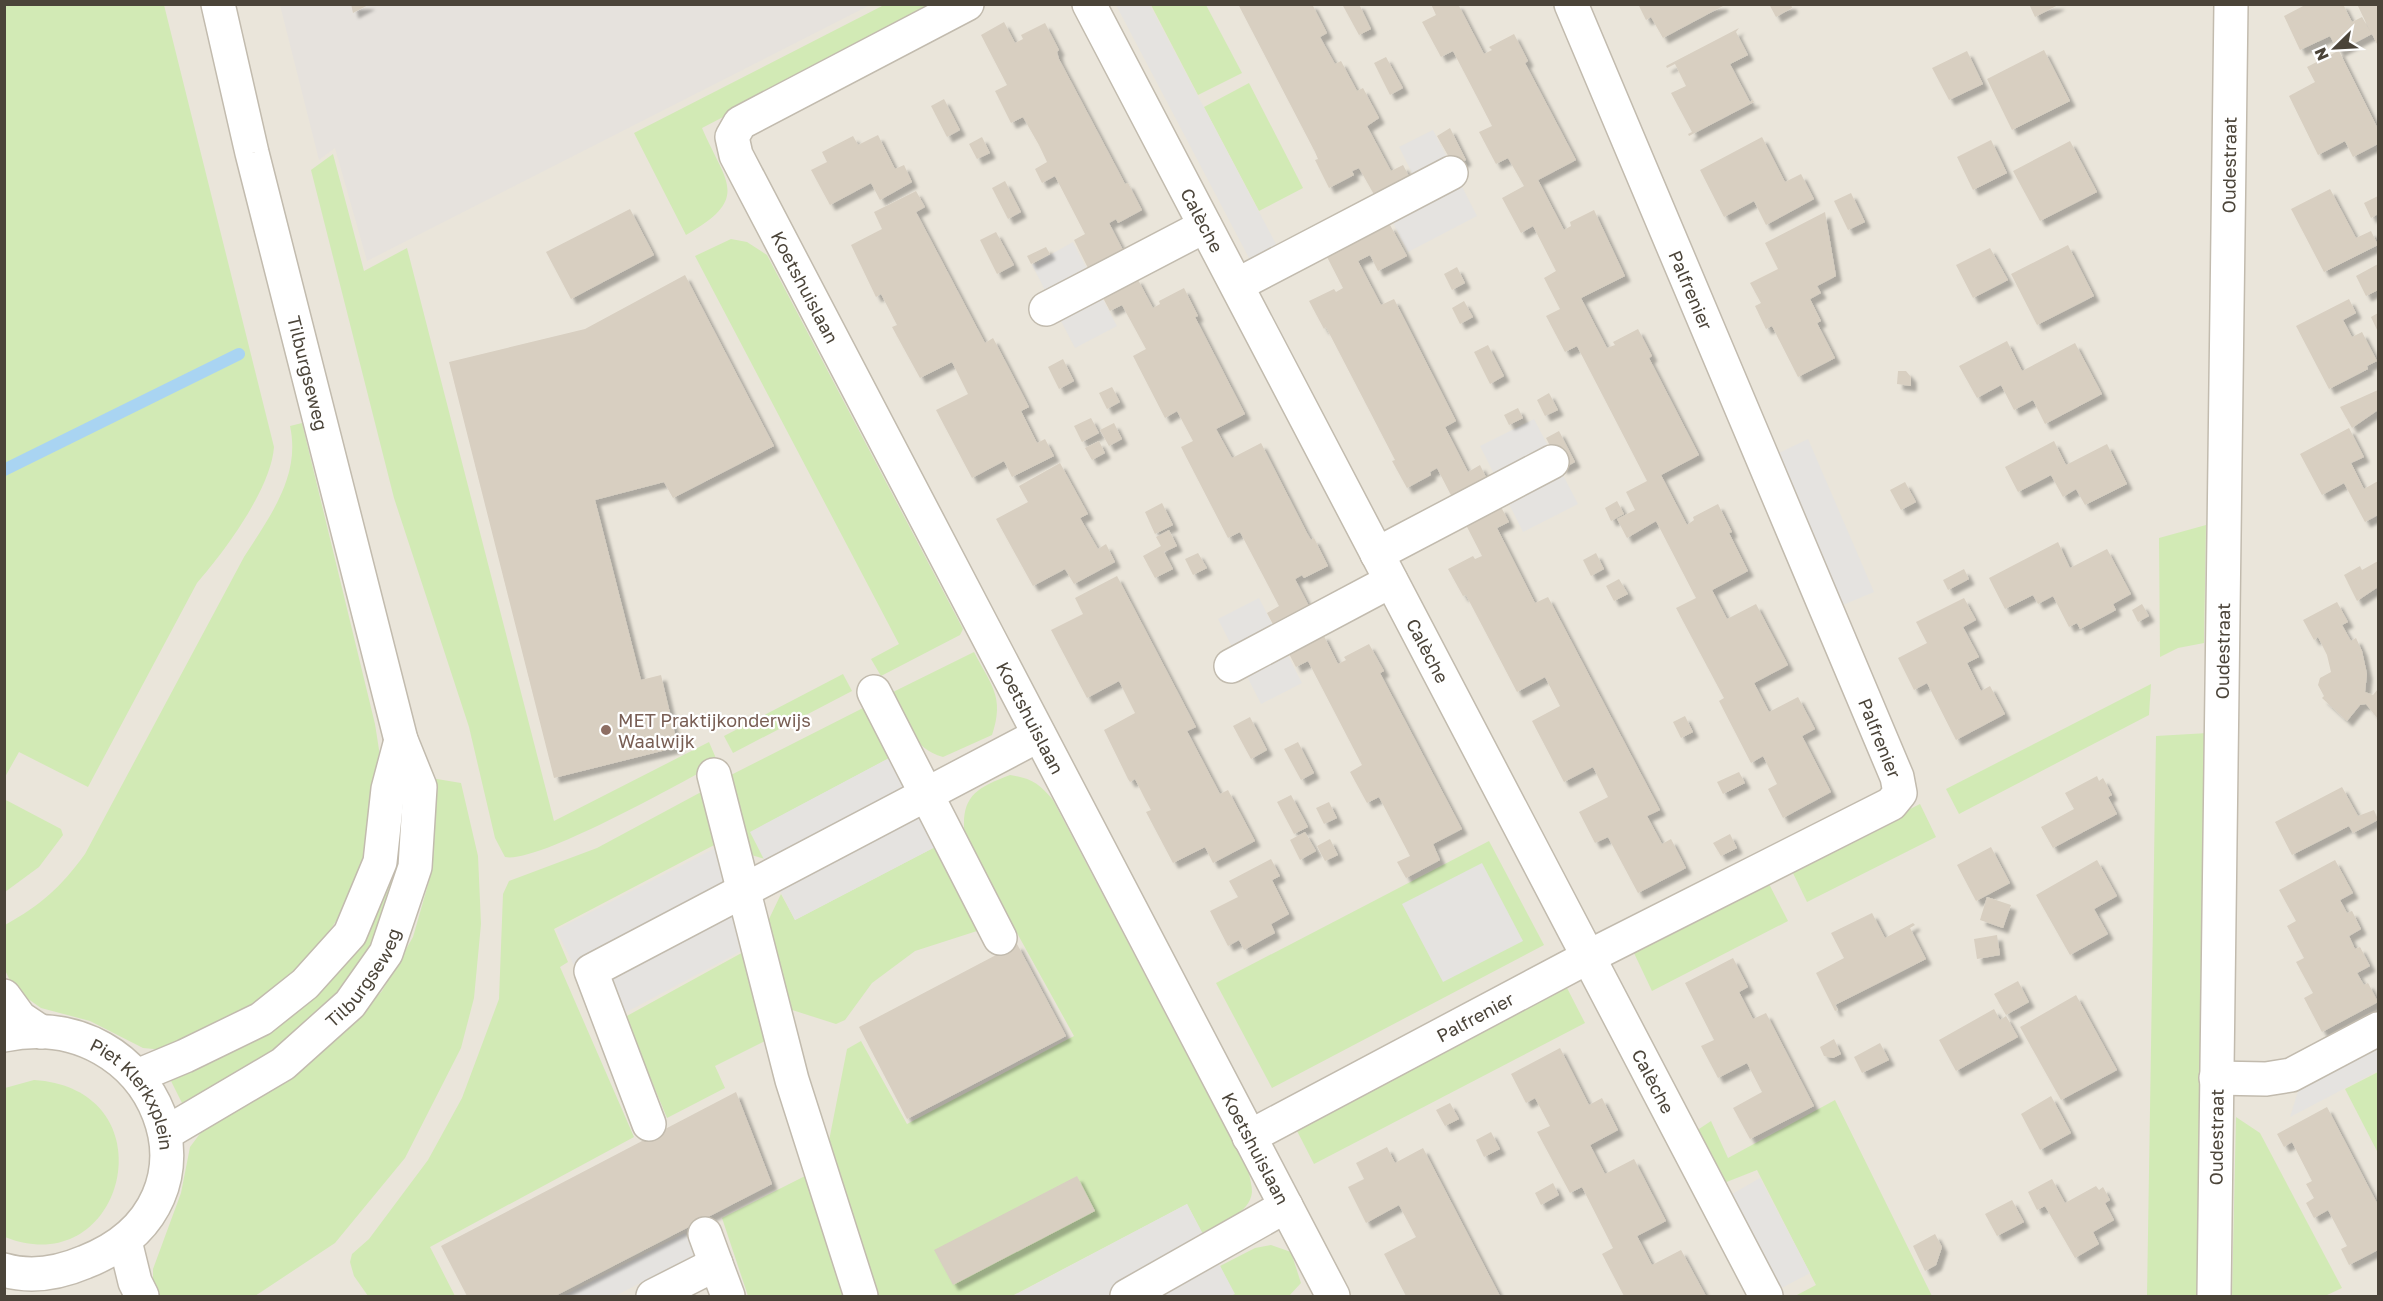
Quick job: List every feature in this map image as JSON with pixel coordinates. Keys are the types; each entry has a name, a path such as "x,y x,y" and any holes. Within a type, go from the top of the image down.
{"street":[{"name":"Tilburgseweg","path":"166,1133 283,1064 350,1004 386,953 416,867 420,787 401,740 252,153 218,4"},
{"name":"Koetshuislaan","path":"967,4 740,123 732,137 736,155 1334,1296"},
{"name":"Calèche","path":"1089,4 1766,1296"},
{"name":"Palfrenier","path":"1249,1137 1588,957 1891,804 1900,793 1897,777 1571,4"},
{"name":"Oudestraat","path":"2214,1296 2231,4"},
{"path":"1237,285 1452,173"},
{"path":"1046,309 1205,226"},
{"path":"1231,666 1552,462"},
{"path":"874,692 929,795 1000,938"},
{"path":"649,1124 591,971 929,795 1039,735"},
{"name":"Tilburgseweg","path":"137,1076 185,1056 261,1019 305,984 350,933 380,862 388,789 401,740"},
{"path":"714,776 792,1080 861,1296"},
{"path":"4,996 20,1018 41,1032"},
{"path":"2216,1078 2266,1079 2291,1075 2379,1029"},
{"name":"Piet Klerkxplein","path":"4,1035 41,1032 71,1036 93,1043 109,1052 137,1076 155,1102 166,1133 166,1165 159,1194 143,1224 125,1241 92,1260 45,1273 21,1275 4,1270"},
{"path":"1127,1296 1286,1206"},
{"path":"125,1241 135,1282 142,1296"},
{"path":"653,1296 711,1249 728,1296"},
{"path":"45,1273 69,1296"}],"shaded area":[{"path":"5,5 2378,5 2378,1296 5,1296"},
{"path":"280,5 870,5 367,261 335,148 319,160"},
{"path":"1116,5 1150,5 1277,246 1250,260"},
{"path":"1433,130 1477,216 1408,252 1381,199 1416,181 1399,147"},
{"path":"1073,242 1117,326 1075,348 1032,265"},
{"path":"1534,419 1578,504 1523,532 1480,446"},
{"path":"1808,439 1874,592 1838,607 1775,455"},
{"path":"1259,598 1302,683 1261,704 1218,619"},
{"path":"893,756 937,846 795,920 750,832"},
{"path":"721,845 747,948 604,1024 556,930"},
{"path":"1482,863 1523,941 1443,982 1402,904"},
{"path":"2378,1043 2378,1071 2290,1117 2300,1085"},
{"path":"1760,1178 1810,1273 1776,1291 1727,1197"},
{"path":"1187,1204 1235,1294 1230,1296 1013,1296"},
{"path":"685,1233 696,1254 615,1296 563,1296"}],"green space":[{"path":"5,4 164,5 274,447 271,464 255,500 220,555 197,583 88,787 19,752 5,777"},
{"path":"884,5 939,5 702,128 724,176 727,188 726,199 720,210 707,222 686,235 634,133"},
{"path":"1151,5 1206,5 1242,73 1198,95"},
{"path":"1249,83 1303,188 1259,211 1204,107"},
{"path":"333,154 364,271 407,248 554,821 709,742 718,763 610,820 547,848 522,856 505,857 495,838 469,727 394,498 311,170"},
{"path":"731,239 747,242 767,255 963,629 960,635 881,676 871,659 899,644 695,256"},
{"path":"302,423 375,724 382,769 378,818 353,895 323,941 289,978 249,1007 165,1050 143,1048 90,1021 41,1008 14,989 5,970 5,925 49,895 85,854 244,557 273,511 287,479 291,462 290,426"},
{"path":"2206,525 2204,643 2178,648 2160,657 2159,538"},
{"path":"974,652 994,692 996,722 992,735 943,757 924,747 910,732 889,694"},
{"path":"843,674 852,691 733,753 724,736"},
{"path":"2151,684 2149,715 1959,814 1946,789"},
{"path":"863,708 893,756 751,832 765,859 748,854 727,777"},
{"path":"2208,733 2202,1296 2147,1296 2156,736"},
{"path":"1010,775 1034,783 1053,800 1249,1173 1252,1192 1250,1200 1233,1217 1202,1233 1187,1204 1012,1296 871,1296 828,1146 847,1049 861,1041 907,1124 1074,1036 965,839 967,804 978,791"},
{"path":"431,778 461,783 478,856 481,924 474,998 461,1048 405,1158 335,1243 255,1296 153,1296 153,1269 181,1193 190,1147 214,1115 351,1025 382,991 413,937 429,881 435,811"},
{"path":"402,788 409,789 400,878 378,943 336,1002 286,1046 182,1103 170,1079 307,995"},
{"path":"703,791 718,843 554,929 568,962 560,967 634,1137 430,1247 455,1296 368,1296 354,1276 350,1262 352,1254 369,1239 428,1160 462,1098 499,999 503,894 509,881 597,848"},
{"path":"4,799 61,829 63,835 39,867 5,892"},
{"path":"1920,804 1936,837 1807,902 1791,869"},
{"path":"1489,841 1544,945 1272,1088 1216,983"},
{"path":"937,846 977,931 915,951 872,983 845,1020 836,1024 789,1009 769,930 769,919 781,894 795,920"},
{"path":"1768,882 1788,921 1652,991 1633,951"},
{"path":"747,950 769,1039 715,1066 725,1088 667,1118 625,1017"},
{"path":"1567,988 1585,1023 1314,1164 1296,1129"},
{"path":"2378,1072 2378,1153 2345,1089"},
{"path":"34,1080 78,1091 105,1115 118,1146 117,1180 104,1211 80,1234 46,1244 5,1237 5,1088"},
{"path":"1835,1100 1932,1296 1795,1296 1816,1285 1757,1170 1724,1183 1696,1131 1711,1121 1728,1158"},
{"path":"2236,1117 2260,1133 2342,1288 2325,1296 2232,1296"},
{"path":"809,1174 846,1296 748,1296 722,1218"},
{"path":"1271,1245 1291,1252 1301,1283 1289,1296 1230,1296 1234,1294 1220,1266 1255,1248"}],"building":[{"path":"351,4 370,4 353,13"},
{"path":"1238,4 1312,4 1327,33 1320,37 1335,64 1341,61 1357,91 1363,88 1379,118 1367,126 1391,171 1403,165 1411,180 1376,198 1359,168 1352,171 1354,175 1329,188 1315,160 1318,159 1315,152"},
{"path":"1342,4 1359,4 1371,29 1359,35"},
{"path":"1431,4 1458,4 1484,54 1492,50 1489,47 1514,34 1528,61 1525,63 1576,160 1538,180 1564,230 1571,226 1570,222 1594,210 1625,276 1581,298 1607,348 1615,345 1613,342 1638,329 1652,356 1649,358 1699,455 1661,475 1687,525 1694,520 1693,517 1718,504 1732,532 1729,533 1748,571 1712,590 1727,619 1756,604 1788,665 1754,683 1769,712 1798,697 1815,729 1802,736 1831,792 1783,818 1768,789 1777,784 1763,756 1751,763 1719,701 1724,698 1676,608 1696,598 1656,521 1627,538 1617,519 1635,510 1626,492 1647,481 1577,346 1565,352 1546,316 1560,309 1544,278 1556,271 1533,226 1521,233 1502,198 1524,186 1508,158 1496,164 1479,132 1492,126 1477,97 1453,51 1441,57 1422,22 1436,15"},
{"path":"1638,4 1722,4 1723,6 1663,38 1651,17 1646,20"},
{"path":"1769,4 1791,4 1792,8 1776,17"},
{"path":"2029,4 2060,4 2035,17"},
{"path":"2307,4 2343,4 2352,22 2362,17 2370,31 2357,4 2378,4 2378,46 2372,34 2339,51 2378,129 2378,144 2353,157 2345,141 2318,155 2289,96 2315,82 2307,67 2338,51 2330,36 2300,50 2284,16"},
{"path":"1004,22 1015,43 1023,39 1021,35 1045,23 1059,50 1057,52 1059,59 1125,184 1128,183 1142,210 1118,223 1116,219 1109,223 1125,254 1090,272 1074,240 1085,234 1055,176 1042,183 1035,169 1047,162 1039,145 1023,117 1011,123 995,91 1007,85 981,35"},
{"path":"1739,28 1736,32 1748,55 1730,64 1750,102 1753,100 1754,102 1689,136 1688,134 1692,132 1671,93 1686,86 1675,64 1667,68 1666,66"},
{"path":"2044,50 2070,101 2012,130 1987,79"},
{"path":"1967,51 1983,84 1949,100 1932,68"},
{"path":"1386,57 1403,88 1390,95 1374,63"},
{"path":"944,99 960,130 947,137 931,106"},
{"path":"1450,128 1466,160 1454,166 1437,136"},
{"path":"878,135 895,169 904,165 912,182 880,200 871,183 830,205 811,170 827,162 822,152 853,136 858,145"},
{"path":"982,137 990,153 977,159 969,144"},
{"path":"1762,137 1785,182 1801,174 1814,199 1766,225 1754,201 1724,217 1700,170"},
{"path":"1991,140 2007,173 1973,190 1957,157"},
{"path":"2070,141 2097,192 2040,221 2013,171"},
{"path":"1005,181 1021,212 1008,219 992,188"},
{"path":"2330,189 2356,238 2371,231 2378,245 2324,272 2291,209"},
{"path":"916,191 925,207 916,212 985,343 993,338 1002,355 1029,407 1021,411 1037,443 1045,439 1054,456 1012,477 1004,461 972,478 936,410 968,394 952,362 920,378 892,327 897,325 881,294 876,297 851,245 882,229 874,212"},
{"path":"1851,193 1865,222 1848,230 1834,201"},
{"path":"2378,196 2378,214 2371,218 2364,203"},
{"path":"630,209 654,255 571,299 546,252"},
{"path":"1825,212 1836,276 1817,286 1821,293 1810,299 1821,321 1817,323 1835,358 1798,377 1772,326 1766,329 1755,306 1761,303 1750,283 1778,269 1765,243"},
{"path":"1390,225 1407,256 1378,271 1370,255 1358,261 1381,305 1394,299 1456,421 1445,427 1468,472 1480,465 1488,481 1453,499 1437,468 1430,472 1431,475 1407,488 1392,461 1395,460 1326,327 1324,329 1309,301 1334,289 1336,292 1343,288 1327,257"},
{"path":"996,232 1014,265 997,274 980,240"},
{"path":"2068,245 2094,296 2037,325 2011,274"},
{"path":"1046,247 1050,254 1031,264 1027,256"},
{"path":"1990,248 2008,280 1973,298 1956,265"},
{"path":"2378,264 2378,290 2366,296 2356,276"},
{"path":"1457,267 1465,283 1452,290 1444,274"},
{"path":"685,275 774,446 673,498 664,482 595,500 641,680 661,675 678,747 554,778 449,362 585,329"},
{"path":"1137,278 1153,308 1160,304 1159,301 1184,288 1198,316 1195,317 1245,414 1216,429 1232,458 1261,443 1307,533 1311,540 1314,538 1328,566 1304,578 1302,575 1295,579 1311,610 1275,628 1267,613 1279,606 1240,532 1228,538 1181,447 1193,441 1177,411 1165,418 1133,356 1146,349 1122,305 1110,311 1102,296"},
{"path":"2349,299 2356,313 2343,320 2352,337 2362,332 2377,361 2367,366 2368,369 2329,389 2296,326"},
{"path":"1464,301 1473,317 1460,324 1452,308"},
{"path":"2378,313 2378,332 2371,317"},
{"path":"2007,341 2022,371 2075,343 2102,394 2045,424 2033,400 2014,410 2001,385 1977,398 1959,366"},
{"path":"1488,345 1504,376 1490,384 1474,352"},
{"path":"1063,359 1074,381 1059,389 1048,367"},
{"path":"1898,371 1906,371 1911,377 1911,386 1897,384"},
{"path":"1112,387 1120,402 1107,409 1099,393"},
{"path":"2378,390 2378,410 2352,428 2340,407"},
{"path":"1549,393 1558,410 1545,416 1537,400"},
{"path":"1518,408 1523,418 1509,425 1504,415"},
{"path":"1091,418 1099,433 1082,442 1074,426"},
{"path":"1114,423 1122,439 1109,446 1100,430"},
{"path":"2349,428 2364,457 2351,463 2364,489 2378,481 2378,515 2365,522 2344,483 2322,495 2300,454"},
{"path":"1559,431 1575,462 1562,469 1546,438"},
{"path":"1099,441 1105,453 1092,460 1085,448"},
{"path":"2054,441 2066,465 2107,444 2127,484 2085,505 2076,489 2063,497 2051,475 2018,492 2005,467"},
{"path":"1060,463 1088,514 1080,518 1098,549 1106,544 1115,562 1074,584 1065,569 1033,586 996,519 1028,502 1019,486"},
{"path":"1905,482 1916,502 1901,510 1890,490"},
{"path":"1617,501 1624,514 1611,521 1605,508"},
{"path":"1162,503 1173,525 1155,534 1145,512"},
{"path":"1501,507 1509,522 1497,528 1535,603 1548,597 1660,810 1647,816 1662,844 1671,839 1686,868 1638,893 1608,837 1595,843 1579,812 1608,797 1593,767 1564,782 1532,721 1560,706 1545,677 1517,692 1466,595 1463,596 1448,569 1473,556 1475,559 1482,556 1466,525"},
{"path":"1169,530 1177,546 1164,552 1173,569 1155,578 1143,556 1161,546 1156,537"},
{"path":"2058,542 2070,568 2107,549 2131,594 2113,604 2116,610 2080,629 2077,623 2069,627 2053,596 2038,604 2033,595 2005,609 1989,578"},
{"path":"1198,553 1207,568 1193,575 1185,559"},
{"path":"1596,553 1604,569 1591,576 1583,560"},
{"path":"2378,561 2378,587 2357,601 2344,575 2360,566 2362,570"},
{"path":"1964,569 1969,579 1948,590 1943,580"},
{"path":"1117,576 1196,727 1187,731 1220,794 1228,790 1255,841 1213,863 1205,847 1173,863 1146,812 1151,810 1135,779 1130,782 1128,779 1104,730 1135,713 1119,681 1087,698 1051,630 1083,614 1075,598"},
{"path":"1619,579 1628,594 1614,601 1606,586"},
{"path":"1964,598 1976,620 1963,627 1979,657 1967,663 1981,691 1990,686 2005,714 1956,740 1927,683 1914,690 1898,658 1927,643 1916,622"},
{"path":"2337,602 2348,622 2342,625 2351,641 2356,638 2362,651 2367,674 2365,692 2373,695 2378,689 2378,719 2366,704 2360,705 2347,721 2322,698 2324,696 2318,685 2320,678 2331,672 2327,655 2318,637 2314,640 2303,620"},
{"path":"2142,604 2149,616 2138,622 2132,610"},
{"path":"1323,634 1338,664 1346,660 1344,657 1369,644 1384,671 1380,673 1462,829 1433,844 1440,860 1406,878 1397,862 1410,856 1379,797 1367,803 1350,772 1362,765 1308,661 1296,667 1288,652"},
{"path":"1685,716 1693,732 1681,738 1673,722"},
{"path":"1250,717 1267,750 1251,759 1233,726"},
{"path":"1298,742 1314,773 1301,780 1284,749"},
{"path":"1739,772 1745,783 1723,794 1717,782"},
{"path":"2097,776 2099,781 2103,778 2112,795 2108,797 2117,814 2053,848 2041,827 2074,809 2065,793"},
{"path":"2342,787 2358,816 2374,810 2378,820 2353,833 2349,826 2292,855 2275,822"},
{"path":"1291,795 1308,827 1294,834 1277,802"},
{"path":"1329,802 1337,818 1324,824 1316,808"},
{"path":"1305,832 1316,851 1300,860 1290,840"},
{"path":"1730,834 1737,848 1721,856 1713,843"},
{"path":"1330,839 1338,855 1325,861 1317,846"},
{"path":"1991,847 2010,883 1976,901 1957,865"},
{"path":"1271,859 1280,876 1272,880 1289,914 1271,924 1275,933 1244,950 1239,940 1228,946 1210,911 1238,897 1229,881"},
{"path":"2097,860 2117,896 2094,909 2108,934 2070,955 2036,895"},
{"path":"2335,860 2353,893 2340,900 2347,913 2352,911 2361,929 2349,936 2355,949 2360,947 2370,966 2357,973 2364,985 2368,983 2378,1002 2322,1032 2304,998 2313,993 2296,962 2304,958 2287,926 2296,921 2279,890"},
{"path":"1987,897 2011,905 2003,928 1980,920"},
{"path":"1872,913 1885,938 1913,923 1915,925 1910,928 1926,959 1835,1005 1838,1010 1835,1011 1816,973 1844,958 1831,933"},
{"path":"1997,935 2000,955 1977,959 1974,939"},
{"path":"1017,944 1066,1036 907,1119 859,1027"},
{"path":"1733,958 1748,987 1739,992 1753,1019 1766,1013 1814,1106 1750,1139 1733,1108 1762,1092 1747,1063 1718,1078 1701,1046 1714,1040 1685,983"},
{"path":"2018,981 2029,1002 2006,1015 1994,994"},
{"path":"2076,995 2117,1070 2061,1100 2020,1027"},
{"path":"1994,1009 2000,1020 2006,1016 2018,1037 1956,1071 1939,1040"},
{"path":"1834,1039 1841,1054 1833,1058 1824,1056 1820,1047"},
{"path":"1880,1043 1889,1060 1862,1073 1854,1057"},
{"path":"1560,1048 1589,1105 1602,1098 1618,1130 1590,1145 1605,1174 1634,1159 1666,1221 1637,1236 1652,1265 1681,1250 1706,1296 1624,1296 1602,1254 1613,1248 1582,1187 1570,1193 1537,1132 1550,1126 1535,1098 1526,1103 1511,1074"},
{"path":"736,1092 772,1184 555,1296 467,1296 441,1246"},
{"path":"2051,1096 2071,1133 2040,1150 2021,1114"},
{"path":"1450,1103 1459,1119 1445,1126 1436,1110"},
{"path":"2327,1107 2378,1205 2378,1250 2349,1265 2341,1249 2347,1246 2328,1210 2314,1218 2306,1203 2314,1198 2306,1184 2312,1181 2292,1142 2284,1147 2277,1134"},
{"path":"1491,1132 1500,1149 1484,1157 1476,1140"},
{"path":"1387,1147 1395,1163 1423,1148 1500,1296 1406,1296 1384,1254 1416,1237 1399,1205 1366,1223 1348,1187 1364,1179 1356,1163"},
{"path":"1077,1176 1095,1211 953,1285 934,1250"},
{"path":"2052,1179 2065,1203 2096,1186 2099,1190 2103,1187 2110,1200 2105,1203 2114,1220 2093,1232 2099,1244 2075,1258 2045,1206 2037,1210 2028,1192"},
{"path":"1553,1183 1559,1195 1541,1205 1535,1193"},
{"path":"2012,1200 2024,1222 1997,1236 1985,1214"},
{"path":"1935,1234 1942,1247 1936,1265 1925,1271 1913,1246"}],"waterway":[{"path":"4,470 239,354"}],"place":[{"name":"MET Praktijkonderwijs Waalwijk","path":"606,730"}]}
